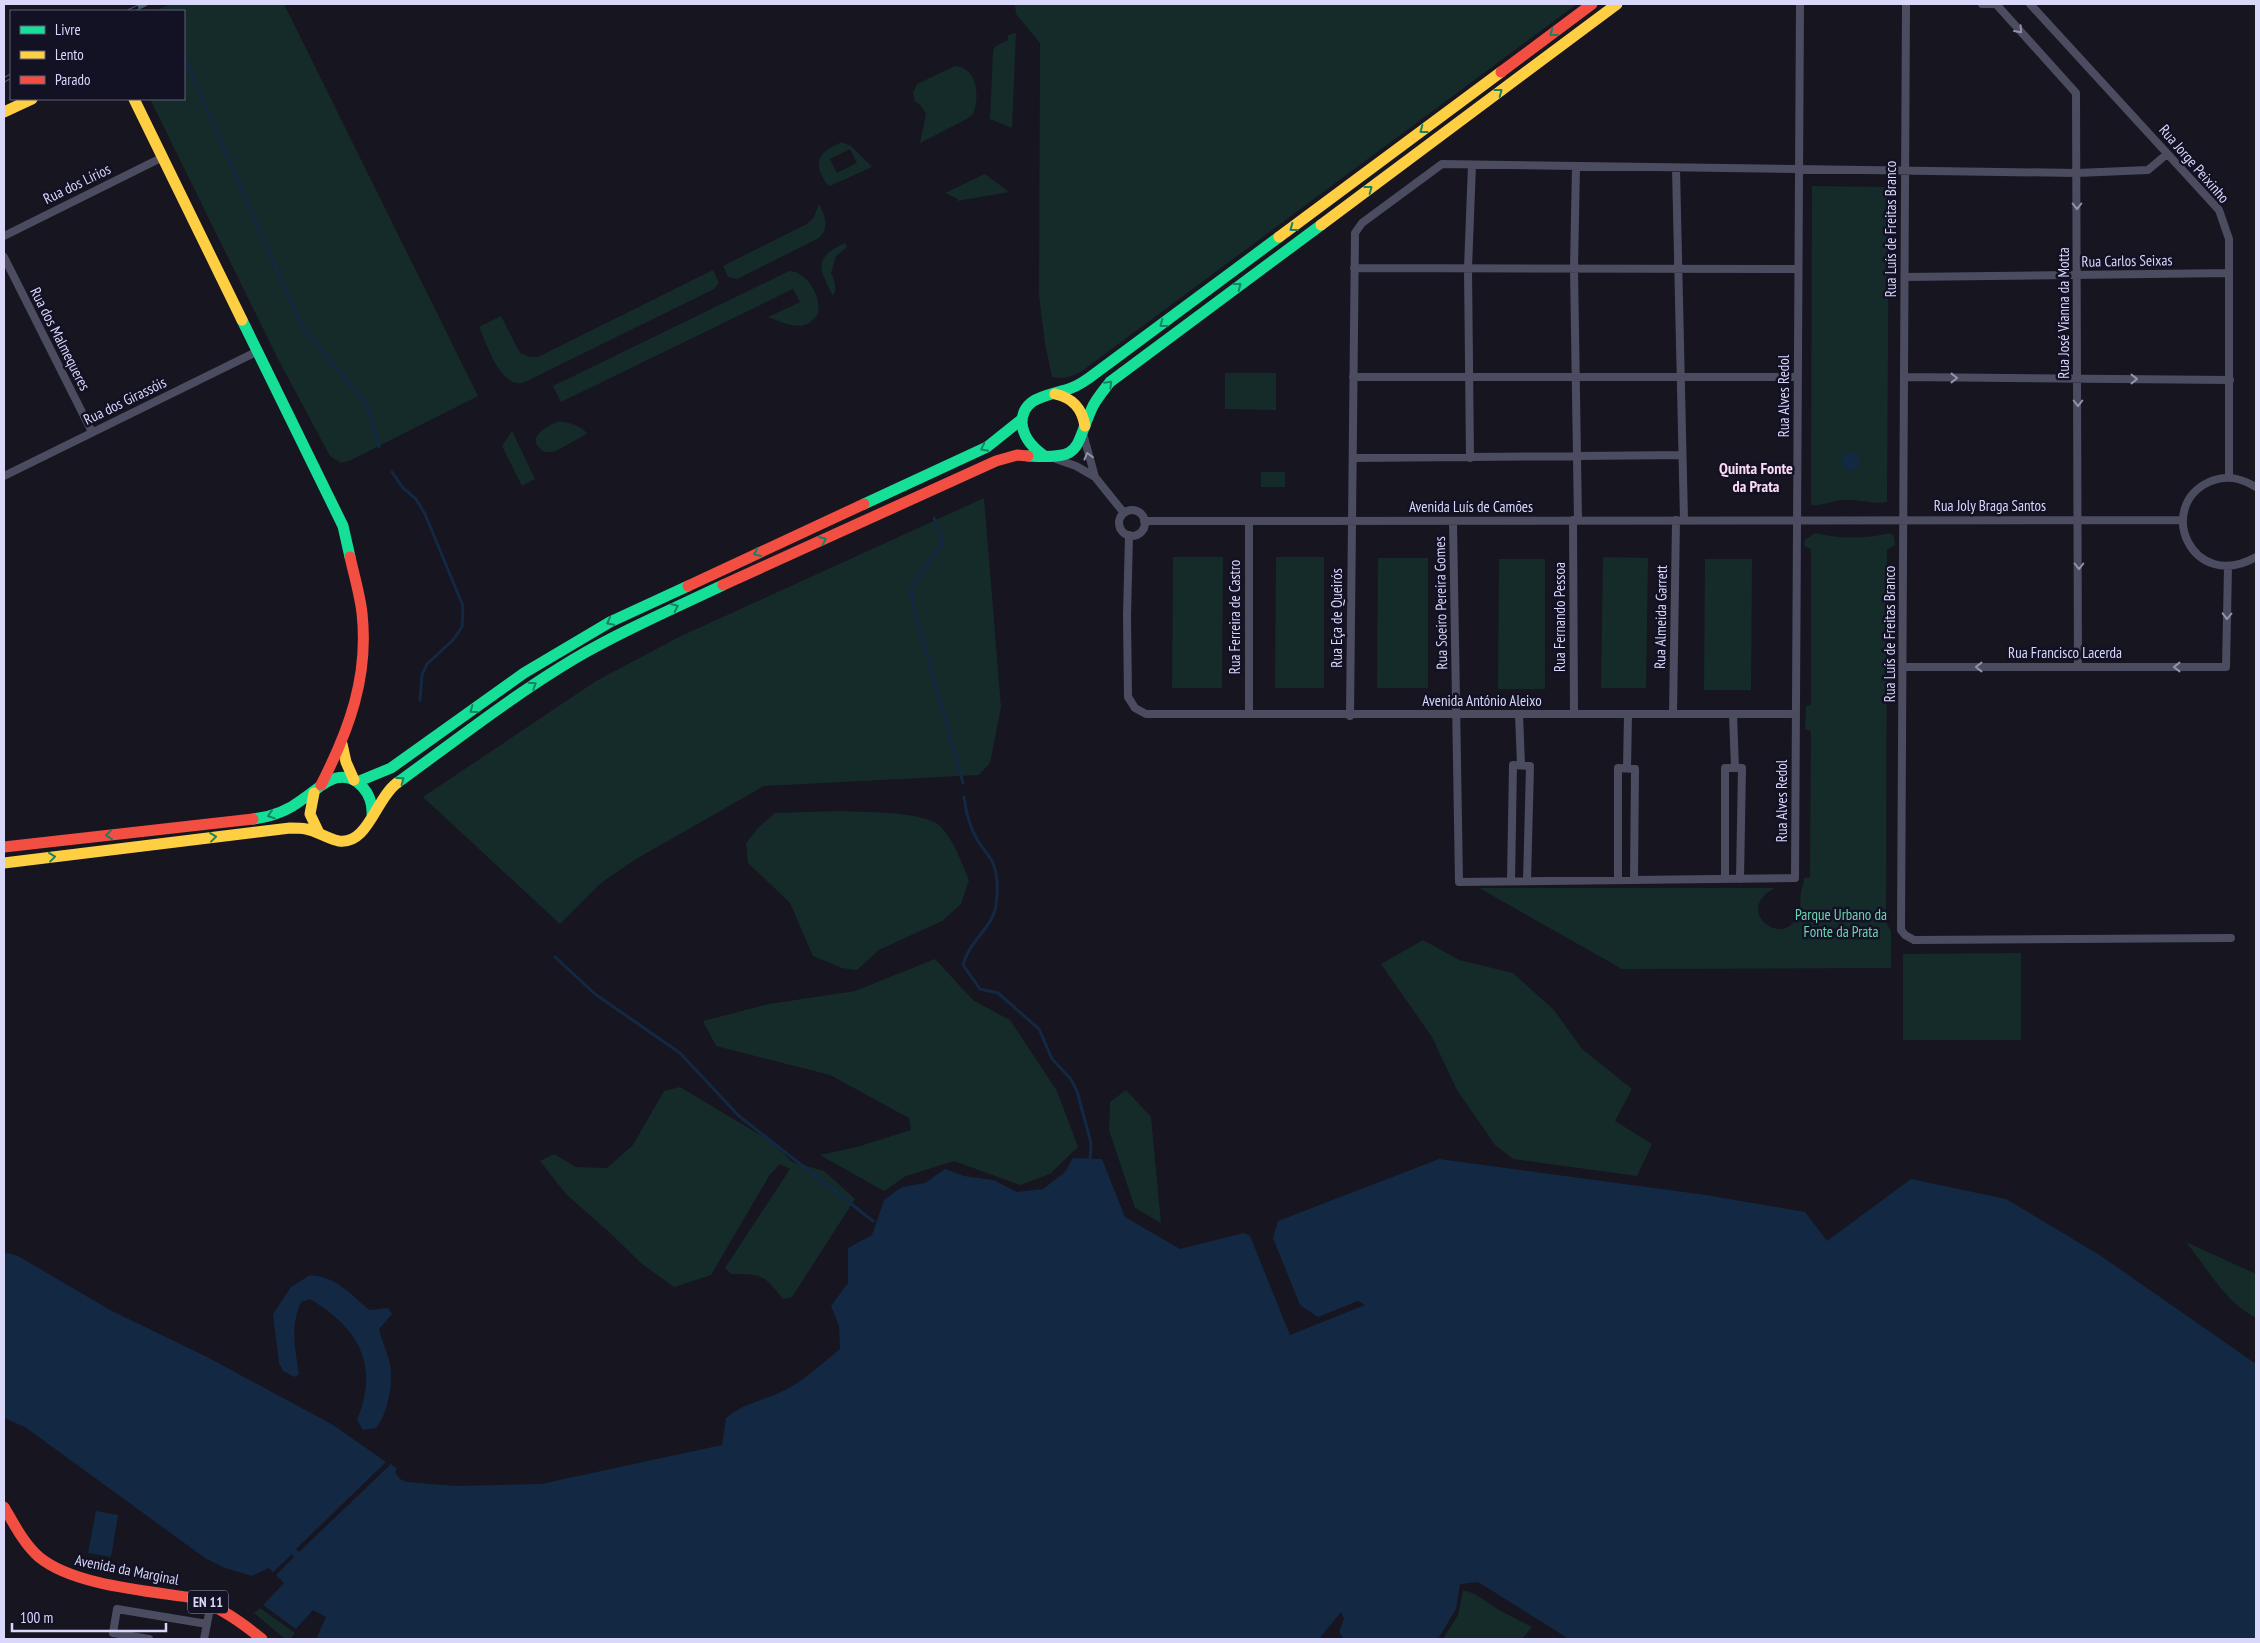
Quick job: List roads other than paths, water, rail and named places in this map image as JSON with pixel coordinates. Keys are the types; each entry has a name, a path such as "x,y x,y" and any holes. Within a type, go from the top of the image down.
{"main road":[{"path":"4,847 264,818 295,805 317,789 337,778 356,781 373,777 392,768 524,673 610,622 987,447 1022,419 1031,403 1040,396 1055,394 1072,388 1116,360 1592,4"},
{"path":"4,863 290,828 319,833 339,841 349,840 359,835 367,828 381,799 391,787 527,689 574,658 632,627 977,468 1017,455 1061,456 1071,452 1079,444 1093,406 1110,382 1617,4"},
{"path":"4,112 30,100"},
{"path":"134,100 343,526 362,613 363,662 353,711 342,744 310,803 309,814 319,833"},
{"path":"1055,394 1073,400 1084,416 1084,430"},
{"path":"1022,419 1022,430 1026,441 1033,450 1046,456"},
{"path":"342,744 346,762 356,781 365,788 371,797 373,808 371,818"},
{"name":"Avenida da Marginal","path":"4,1507 30,1547 40,1558 66,1574 194,1598 211,1603 234,1616 262,1639"}],"street":[{"name":"Rua Alves Redol","path":"1740,879 1795,878 1800,4"},
{"name":"Rua Luís de Freitas Branco","path":"1906,4 1904,171 1905,520 1901,930 1905,936 1914,940 2231,938"},
{"name":"Rua José Vianna da Motta","path":"1982,4 1996,4 2076,93 2078,667"},
{"name":"Rua Jorge Peixinho","path":"2030,4 2219,210 2229,239 2229,477"},
{"name":"Rua Eça de Queirós","path":"1350,716 1355,232 1362,223 1442,164 2076,173 2148,170 2167,154"},
{"name":"Rua dos Lírios","path":"4,236 163,157"},
{"path":"1470,458 1468,268 1472,164"},
{"name":"Rua Fernando Pessoa","path":"1574,714 1576,456 1574,268 1576,166"},
{"name":"Rua Almeida Garrett","path":"1673,714 1682,455 1676,168"},
{"name":"Rua dos Malmequeres","path":"4,257 92,432"},
{"path":"1354,268 1798,269"},
{"name":"Rua Carlos Seixas","path":"1905,277 2229,273"},
{"name":"Rua dos Girassóis","path":"4,476 258,351"},
{"path":"1353,377 1798,377"},
{"path":"1905,377 2230,380"},
{"path":"1084,430 1086,450 1095,477 1124,513"},
{"path":"1354,458 1682,455"},
{"path":"1046,456 1076,466 1095,477"},
{"path":"2256,487 2244,480 2229,477 2209,482 2192,494 2186,506 2183,520 2185,534 2196,553 2214,565 2228,567 2243,564 2256,557"},
{"path":"1131,510 1138,512 1144,521 1140,532 1129,535 1120,528 1119,520 1124,513 1131,510"},
{"name":"Rua Soeiro Pereira Gomes","path":"1453,520 1459,882 1511,882"},
{"name":"Rua Joly Braga Santos","path":"1797,520 2183,520"},
{"name":"Avenida Luís de Camões","path":"1144,521 1797,520"},
{"name":"Rua Ferreira de Castro","path":"1249,521 1249,714"},
{"name":"Avenida António Aleixo","path":"1129,535 1127,607 1128,697 1140,712 1152,715 1350,716 1457,714 1796,714"},
{"name":"Rua Francisco Lacerda","path":"1904,668 2226,667 2228,567"},
{"path":"1519,714 1521,765"},
{"path":"1628,714 1628,768"},
{"path":"1733,714 1735,768"},
{"path":"1527,881 1530,766 1513,765 1511,882 1740,879 1742,768 1725,768 1724,879"},
{"path":"1618,880 1618,768 1628,768 1635,769 1634,880"},
{"path":"204,1639 211,1603"},
{"path":"149,1639 113,1633 117,1609 207,1624"}],"water":[{"path":"1851,452 1857,455 1860,461 1857,467 1851,470 1845,467 1842,461 1845,455"},
{"path":"1073,1158 1102,1159 1125,1217 1180,1249 1244,1233 1250,1236 1290,1335 1365,1305 1358,1301 1318,1317 1300,1305 1273,1238 1278,1221 1439,1159 1706,1195 1805,1212 1827,1241 1911,1179 2006,1199 2101,1256 2256,1364 2256,1639 1569,1639 1478,1582 1460,1584 1456,1609 1438,1639 1344,1639 1339,1632 1344,1619 1341,1612 1319,1639 316,1639 326,1617 313,1610 296,1629 263,1605 284,1583 276,1575 294,1557 292,1554 273,1572 269,1568 252,1576 225,1568 205,1558 25,1427 4,1418 4,1252 18,1256 110,1310 207,1357 333,1425 386,1462 296,1549 299,1552 391,1464 397,1469 395,1472 400,1479 407,1482 455,1486 541,1484 722,1445 726,1418 732,1413 789,1388 840,1349 839,1326 831,1306 848,1283 848,1248 872,1235 884,1200 902,1187 925,1183 945,1169 964,1176 993,1180 1017,1192 1043,1189 1065,1172"},
{"path":"310,1275 335,1282 369,1310 388,1308 392,1314 379,1329 389,1360 391,1378 386,1409 376,1428 363,1430 357,1420 364,1400 366,1382 365,1365 360,1349 352,1335 341,1322 310,1299 301,1302 295,1320 294,1338 299,1374 295,1377 283,1371 279,1363 273,1314 291,1287"},
{"path":"96,1511 118,1515 111,1557 88,1553"}],"waterway":[{"path":"185,58 291,303 305,330 367,405 379,447"},
{"path":"392,472 403,488 416,499 425,514 463,606 462,627 453,640 427,664 422,675 420,700"},
{"path":"934,518 942,538 941,546 918,577 911,590 913,605 963,783"},
{"path":"964,797 972,830 993,863 997,889 994,913 986,928 970,949 963,965 980,989 998,993 1039,1029 1052,1059 1070,1078 1077,1091 1091,1143 1090,1162"},
{"path":"555,957 595,994 680,1053 739,1116 873,1221"}],"railway":[{"path":"132,10 145,4"},
{"path":"4,80 10,77"}],"district":[{"name":"Quinta Fonte da Prata","path":"1756,477"}],"park label":[{"name":"Parque Urbano da Fonte da Prata","path":"1841,924"}]}
